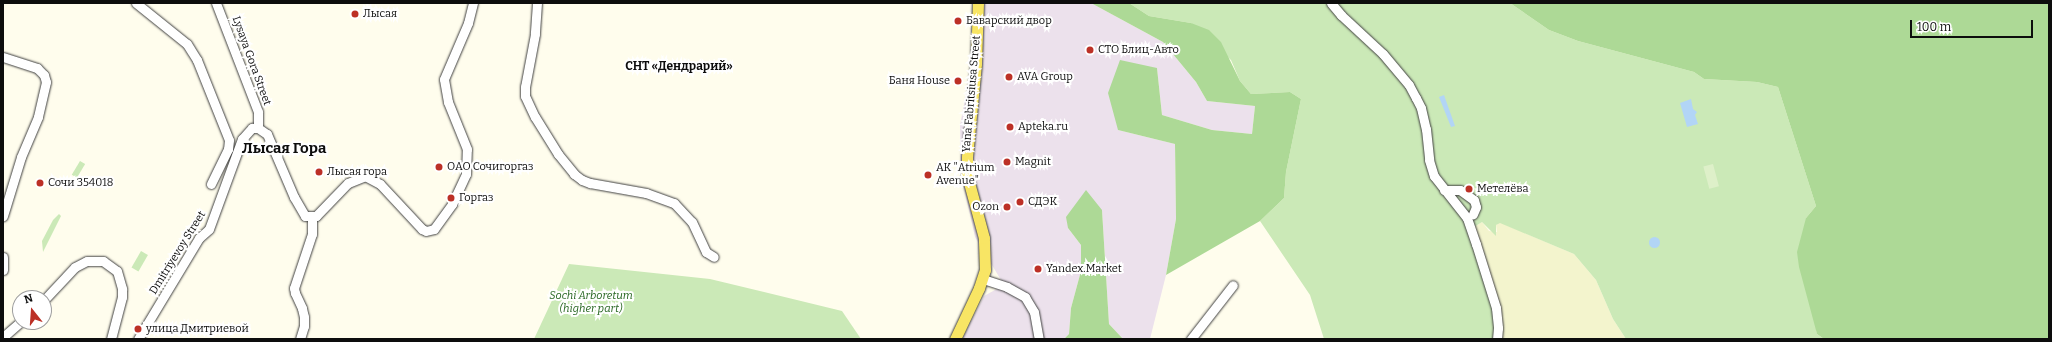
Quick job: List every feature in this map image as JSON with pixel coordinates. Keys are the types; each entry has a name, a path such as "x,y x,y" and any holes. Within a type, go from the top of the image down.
{"main road":[{"name":"Yana Fabritsiusa Street","path":"955,339 983,279 986,262 984,238 967,175 967,157 976,63 978,3"}],"street":[{"path":"136,3 187,44 200,66 229,140 228,149 211,184"},
{"name":"Lysaya Gora Street","path":"216,3 258,112 258,128"},
{"path":"258,128 267,134 302,212 308,217 316,216 348,183 365,176 380,184 422,229 426,231 434,229 452,204 466,174 468,159 467,149 448,102 444,79 468,23 473,3"},
{"path":"537,3 535,34 525,87 525,96 535,117 558,154 574,174 582,180 590,183 646,193 674,203 692,222 706,252 714,257"},
{"path":"1331,3 1341,15 1383,54 1409,85 1421,108 1426,129 1429,160 1434,176 1444,190 1470,216 1496,308 1498,328 1497,339"},
{"path":"3,57 37,68 44,75 46,82 38,117 21,157 3,216"},
{"name":"Dmitriyevoy Street","path":"138,339 198,238 209,228 213,221 242,138 247,132 258,128"},
{"path":"1444,190 1460,190 1474,200 1476,207 1470,216"},
{"path":"300,339 304,326 304,317 302,308 294,294 294,288 312,234 312,217"},
{"path":"3,257 3,270"},
{"path":"52,291 75,267 87,261 103,261 117,271 122,289 122,297 111,339"},
{"path":"983,279 1007,287 1025,297 1034,312 1039,339"},
{"path":"1191,339 1233,285"},
{"path":"3,337 12,329"}],"shaded area":[{"path":"974,3 1091,3 1163,42 1196,82 1207,101 1255,106 1252,134 1212,130 1162,115 1157,68 1118,130 1175,144 1176,219 1166,275 1150,339 1123,339 1109,324 1102,210 1068,228 1081,245 1081,271 1071,308 1069,334 1064,339 962,339 984,296 1004,285 975,237 961,174 960,125 976,44"}],"green space":[{"path":"1091,3 1129,3 1149,16 1191,23 1209,30 1221,42 1240,81 1251,94 1290,92 1301,99 1286,172 1284,198 1260,221 1166,275 1176,219 1175,144 1118,130 1108,93 1120,60 1157,68 1162,115 1212,130 1252,134 1255,106 1207,101 1196,82 1163,42"},
{"path":"1129,3 1510,3 1549,30 1578,41 1694,72 1704,79 1757,82 1778,87 1816,206 1806,218 1814,315 1817,334 1824,339 1626,339 1613,319 1596,280 1574,254 1500,223 1496,225 1496,236 1482,222 1474,227 1501,309 1501,339 1324,339 1310,295 1260,221 1284,198 1286,172 1301,99 1290,92 1251,94 1240,81 1231,60 1191,23 1149,16"},
{"path":"1510,3 2049,3 2049,339 1824,339 1817,334 1799,267 1797,252 1806,218 1816,206 1778,87 1757,82 1704,79 1694,72 1578,41 1549,30"},
{"path":"80,161 85,164 77,178 72,175"},
{"path":"1713,164 1719,186 1709,189 1703,167"},
{"path":"1086,190 1102,210 1109,324 1123,339 1064,339 1069,334 1071,308 1081,271 1081,245 1068,228 1066,217"},
{"path":"59,214 61,216 43,252 42,241 53,220"},
{"path":"1482,222 1489,231 1497,232 1496,225 1499,222 1574,254 1596,280 1613,319 1626,339 1501,339 1474,227"},
{"path":"141,251 148,255 138,271 132,267"},
{"name":"Sochi Arboretum (higher part)","path":"569,264 710,279 842,311 861,339 534,339"}],"water":[{"path":"1444,95 1455,126 1451,127 1439,97"},
{"path":"1691,99 1693,109 1697,112 1695,115 1698,124 1687,127 1680,103"},
{"path":"1652,237 1656,237 1658,238 1658,246 1652,247 1649,244 1649,240"}],"place":[{"name":"Лысая","path":"355,14"},
{"name":"Баварский двор","path":"958,21"},
{"name":"СТО Блиц-Авто","path":"1090,50"},
{"name":"AVA Group","path":"1009,77"},
{"name":"Баня House","path":"958,81"},
{"name":"Apteka.ru","path":"1010,127"},
{"name":"Magnit","path":"1007,162"},
{"name":"ОАО Сочигоргаз","path":"439,167"},
{"name":"Лысая гора","path":"319,172"},
{"name":"АК \"Atrium Avenue\"","path":"928,175"},
{"name":"Сочи 354018","path":"40,183"},
{"name":"Метелёва","path":"1469,189"},
{"name":"Горгаз","path":"451,198"},
{"name":"СДЭК","path":"1020,202"},
{"name":"Ozon","path":"1007,207"},
{"name":"Yandex.Market","path":"1038,269"},
{"name":"улица Дмитриевой","path":"138,329"}],"district":[{"name":"СНТ «Дендрарий»","path":"679,67"},
{"name":"Лысая Гора","path":"284,149"}]}
